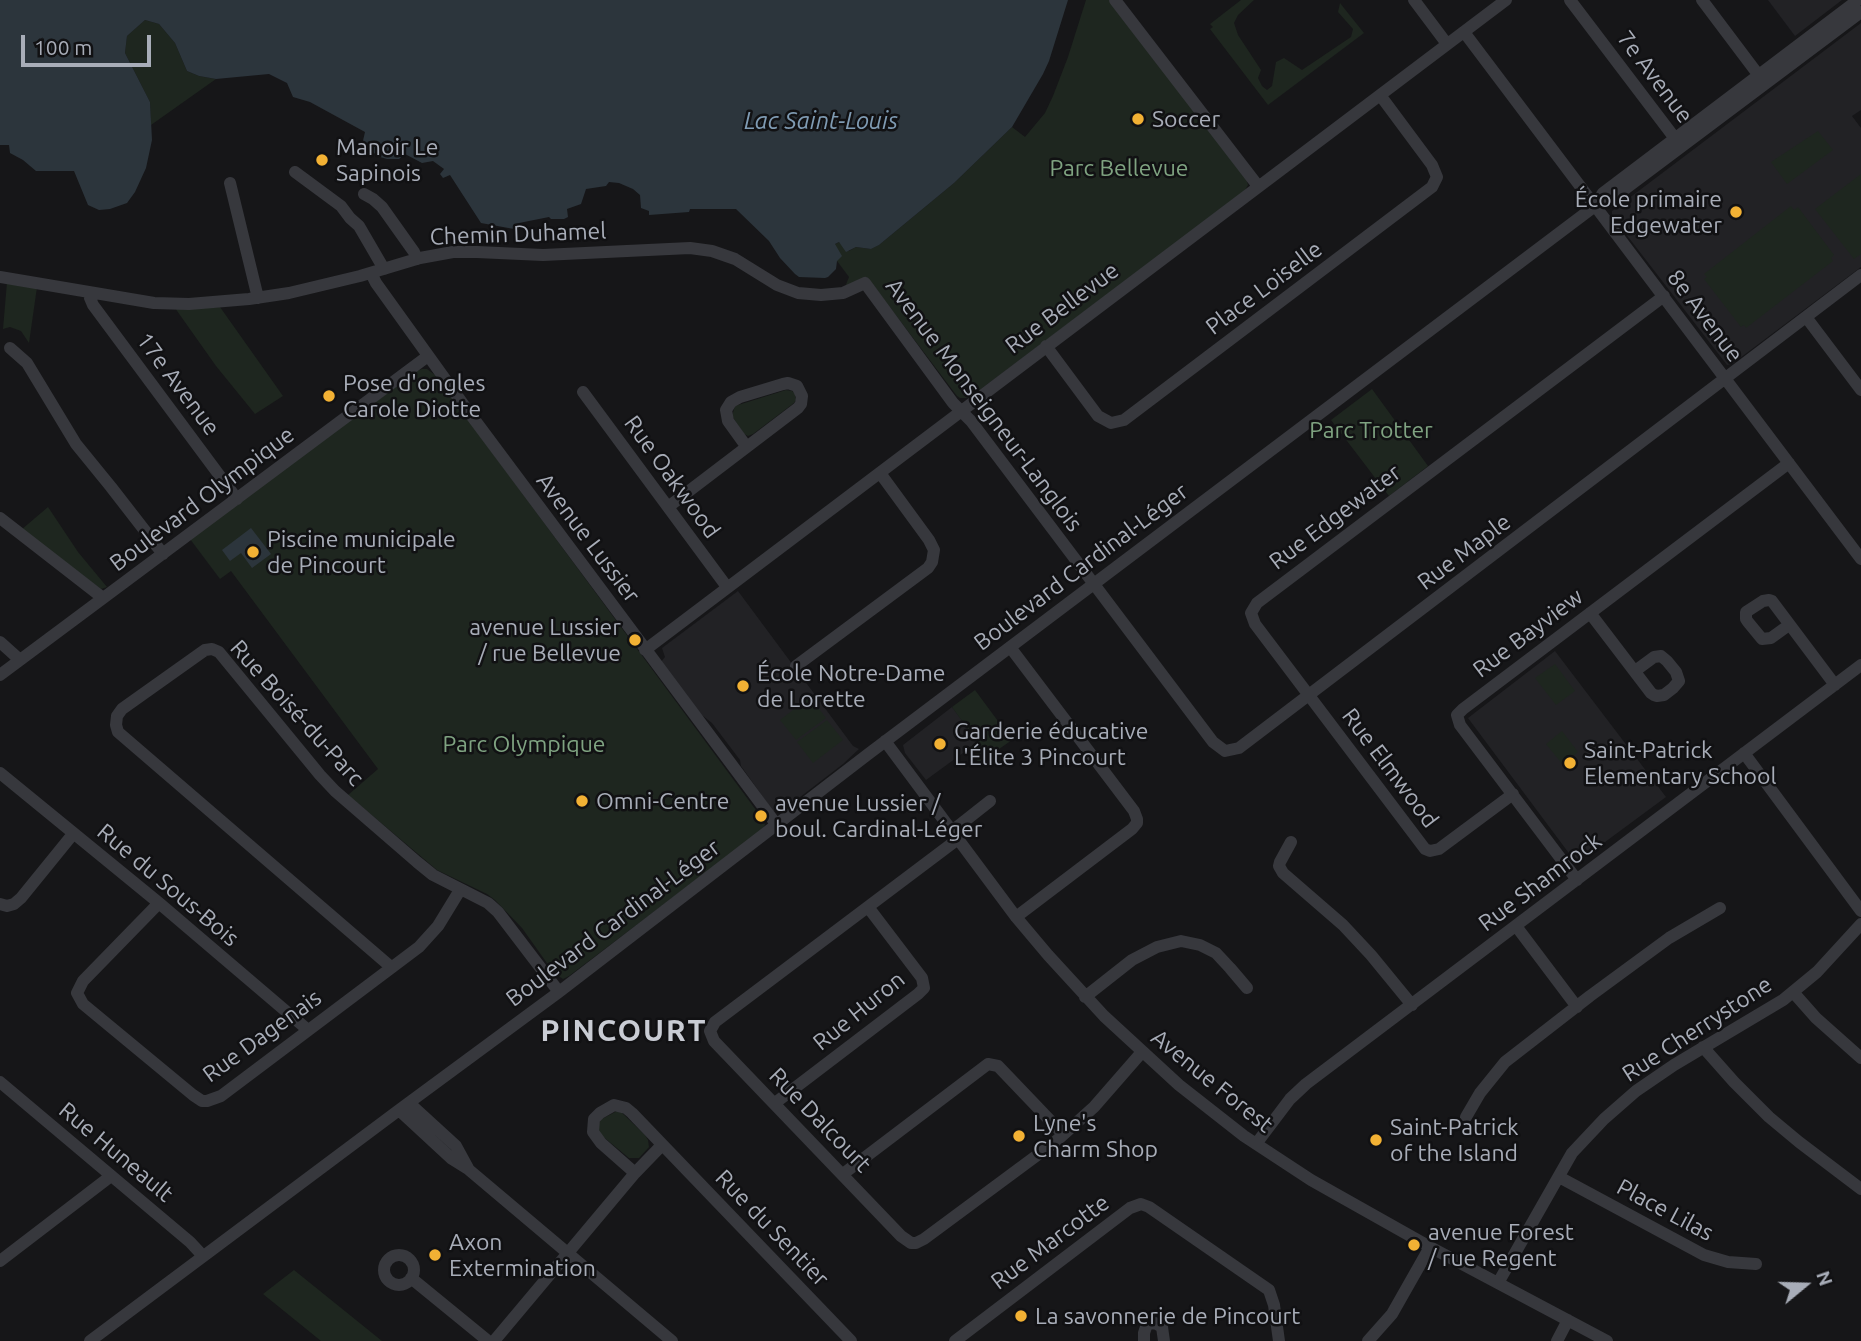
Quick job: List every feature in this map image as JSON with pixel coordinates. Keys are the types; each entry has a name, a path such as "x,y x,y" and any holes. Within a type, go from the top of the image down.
{"street":[{"path":"1115,0 1258,186"},
{"path":"1414,0 1447,44"},
{"name":"Rue Bellevue","path":"645,650 1506,0"},
{"name":"7e Avenue","path":"1570,0 1679,142"},
{"path":"1702,0 1763,80"},
{"name":"Boulevard Cardinal-Léger","path":"1763,80 1858,0"},
{"name":"Boulevard Cardinal-Léger","path":"90,1341 559,992 885,741 1595,206 1609,201 1679,142 1861,12"},
{"name":"8e Avenue","path":"1464,32 1861,558"},
{"name":"Place Loiselle","path":"1046,346 1098,416 1111,423 1124,420 1432,187 1437,177 1432,165 1380,95"},
{"name":"Avenue Lussier","path":"295,172 341,206 359,226 377,271 376,283 776,824"},
{"path":"230,183 258,299"},
{"path":"364,194 382,207 417,259"},
{"name":"Chemin Duhamel","path":"0,277 169,304 204,304 258,299 299,291 417,259 462,252 555,255 690,248 712,251 735,259 777,285 798,293 835,294 848,292 865,283"},
{"name":"Rue Maple","path":"1224,751 1238,748 1309,695 1861,275"},
{"name":"Avenue Monseigneur-Langlois","path":"865,283 953,403 971,421 1213,742 1224,751"},
{"name":"17e Avenue","path":"90,293 93,305 237,499"},
{"name":"Rue Edgewater","path":"1309,695 1252,619 1251,613 1256,603 1664,296"},
{"path":"1806,317 1861,390"},
{"path":"10,348 27,363 82,452 163,554"},
{"name":"Boulevard Olympique","path":"0,675 428,356"},
{"path":"667,507 798,408 803,400 799,388 793,384 783,384 731,401 726,410 728,421 746,446"},
{"name":"Rue Oakwood","path":"583,392 727,587"},
{"name":"Rue Bayview","path":"1577,880 1460,725 1458,715 1789,463"},
{"path":"796,666 928,568 932,562 934,550 929,540 880,473"},
{"path":"0,518 103,598"},
{"path":"1590,613 1635,671"},
{"path":"1790,625 1835,685"},
{"path":"0,642 20,660"},
{"path":"1010,647 1137,818 1132,829 1017,917"},
{"name":"Rue Boisé-du-Parc","path":"391,967 118,732 117,716 122,709 205,650 219,652 335,791 416,862 499,912 559,992"},
{"name":"Rue Shamrock","path":"1256,1144 1290,1099 1306,1084 1861,665"},
{"name":"Rue Elmwood","path":"1309,695 1425,849 1439,849 1513,794"},
{"name":"Avenue Forest","path":"885,741 1017,917 1085,997 1205,1107 1326,1189 1607,1341"},
{"path":"1744,753 1861,911"},
{"name":"Rue du Sous-Bois","path":"0,773 308,1030"},
{"name":"Rue Dalcourt","path":"990,801 955,835 868,907 715,1023 711,1036 714,1041 901,1236 916,1243 1063,1134 1094,1107 1142,1052"},
{"path":"0,904 14,904 21,898 73,834"},
{"path":"1292,842 1280,862 1283,873 1343,925 1412,1005"},
{"name":"Rue Dagenais","path":"159,904 83,981 77,993 83,1004 196,1097 211,1101 221,1097 419,947 438,926 460,890"},
{"name":"Rue Huron","path":"775,1103 924,988 922,978 868,907"},
{"path":"1466,1117 1480,1093 1505,1062 1669,938 1720,908"},
{"name":"Rue Cherrystone","path":"1498,1283 1572,1153 1604,1119 1636,1091 1793,992 1817,972 1861,924"},
{"path":"1516,926 1577,1007"},
{"path":"1085,997 1132,960 1157,947 1181,941 1200,945 1216,953 1247,988"},
{"path":"1793,992 1816,1018 1861,1058"},
{"path":"1703,1047 1734,1083 1769,1117 1861,1189"},
{"path":"843,1174 992,1063 998,1066 1063,1134"},
{"name":"Rue Huneault","path":"0,1082 190,1242 203,1256"},
{"name":"Rue du Sentier","path":"635,1173 596,1138 593,1132 594,1119 614,1105 626,1108 851,1341"},
{"path":"404,1106 452,1159 468,1169 673,1341"},
{"path":"494,1341 635,1173 662,1145"},
{"path":"0,1261 111,1176"},
{"name":"Place Lilas","path":"1559,1177 1704,1255 1728,1262 1756,1264"},
{"name":"Rue Marcotte","path":"955,1341 1130,1208 1141,1204 1269,1290 1279,1341"},
{"path":"1368,1341 1392,1314 1430,1247"},
{"path":"411,1278 488,1341"},
{"path":"1557,1341 1568,1320"},
{"path":"1144,1341 1146,1327 1155,1323 1162,1327 1164,1341"}],"shaded area":[{"path":"1768,0 1842,0 1795,36"},
{"name":"École primaire Edgewater","path":"1861,23 1861,110 1852,116 1861,128 1861,267 1732,364 1727,365 1612,216 1612,211"},
{"name":"École Notre-Dame de Lorette","path":"738,591 853,746 859,749 778,812 773,811 712,723 694,709 660,663 665,657 662,648"},
{"name":"Saint-Patrick Elementary School","path":"1555,651 1666,797 1578,862 1468,718"},
{"name":"Garderie éducative L'Élite 3 Pincourt","path":"952,707 978,742 926,780 905,753 903,745"}],"green space":[{"name":"Parc Bellevue","path":"1086,0 1109,0 1246,178 1248,185 1244,192 969,398 960,398 867,277 845,287 849,277 837,261 834,245 839,242 849,251 856,247 871,249 879,245 954,183 1012,127 1025,137 1045,113 1053,96"},
{"path":"1241,0 1254,0 1238,15 1234,23 1238,35 1261,70 1258,78 1267,90 1272,86 1276,62 1284,58 1302,70 1351,37 1353,29 1338,12 1340,3 1364,33 1268,105 1210,29 1213,27 1210,24"},
{"path":"145,20 159,24 175,43 187,71 216,79 151,125 150,102 125,53 127,36"},
{"path":"1818,131 1833,150 1787,184 1771,162"},
{"path":"1861,174 1861,254 1854,259 1815,209"},
{"path":"1791,206 1794,210 1798,207 1834,255 1831,258 1833,261 1746,328 1744,325 1741,327 1704,279 1707,277 1704,274"},
{"path":"7,282 37,287 29,343 21,331 10,327 3,329"},
{"path":"220,307 283,396 255,414 216,366 175,308"},
{"name":"Parc Olympique","path":"422,369 435,375 765,825 762,830 563,979 554,973 522,928 495,900 437,870 348,795 378,769 231,571 220,579 190,539"},
{"name":"Parc Trotter","path":"1372,389 1428,466 1389,496 1331,420"},
{"path":"786,390 795,394 794,403 753,434 744,434 732,416 735,406"},
{"path":"48,507 78,552 107,587 101,589 21,530"},
{"path":"1555,664 1575,691 1556,705 1535,678"},
{"path":"975,690 1012,740 979,763 969,749 977,742 952,707"},
{"path":"810,697 826,718 796,740 780,720"},
{"path":"827,720 843,740 813,763 797,742"},
{"path":"1562,731 1578,752 1563,765 1546,744"},
{"path":"617,1111 648,1140 649,1147 639,1158 629,1158 598,1130 602,1119"},
{"path":"294,1270 382,1341 321,1341 263,1294"}],"water":[{"name":"Lac Saint-Louis","path":"0,0 1068,0 1049,61 1012,127 954,183 879,245 871,249 856,247 846,252 839,242 835,244 842,256 837,261 836,269 825,278 799,277 795,274 769,241 736,209 690,209 689,212 649,215 649,211 641,208 640,195 619,183 609,182 606,186 586,189 581,204 567,209 568,217 564,219 549,217 519,223 518,228 514,229 481,223 450,175 443,178 440,174 444,169 433,161 422,163 405,154 399,159 380,157 362,145 365,132 310,102 293,97 287,83 269,74 216,79 187,71 175,43 159,24 145,20 127,36 125,53 150,102 152,140 146,168 127,203 99,210 88,205 74,171 36,171 10,153 9,145 0,145"},
{"path":"251,528 271,554 252,568 241,553 230,561 222,550"}],"place":[{"name":"Soccer","path":"1138,119"},
{"name":"Manoir Le Sapinois","path":"322,160"},
{"name":"École primaire Edgewater","path":"1736,212"},
{"name":"Pose d'ongles Carole Diotte","path":"329,396"},
{"name":"Piscine municipale de Pincourt","path":"253,552"},
{"name":"avenue Lussier / rue Bellevue","path":"635,640"},
{"name":"École Notre-Dame de Lorette","path":"743,686"},
{"name":"Garderie éducative L'Élite 3 Pincourt","path":"940,744"},
{"name":"Saint-Patrick Elementary School","path":"1570,763"},
{"name":"Omni-Centre","path":"582,801"},
{"name":"avenue Lussier / boul. Cardinal-Léger","path":"761,816"},
{"name":"Lyne's Charm Shop","path":"1019,1136"},
{"name":"Saint-Patrick of the Island","path":"1376,1140"},
{"name":"avenue Forest / rue Regent","path":"1414,1245"},
{"name":"Axon Extermination","path":"435,1255"},
{"name":"La savonnerie de Pincourt","path":"1021,1316"}],"district":[{"name":"PINCOURT","path":"624,1031"}]}
